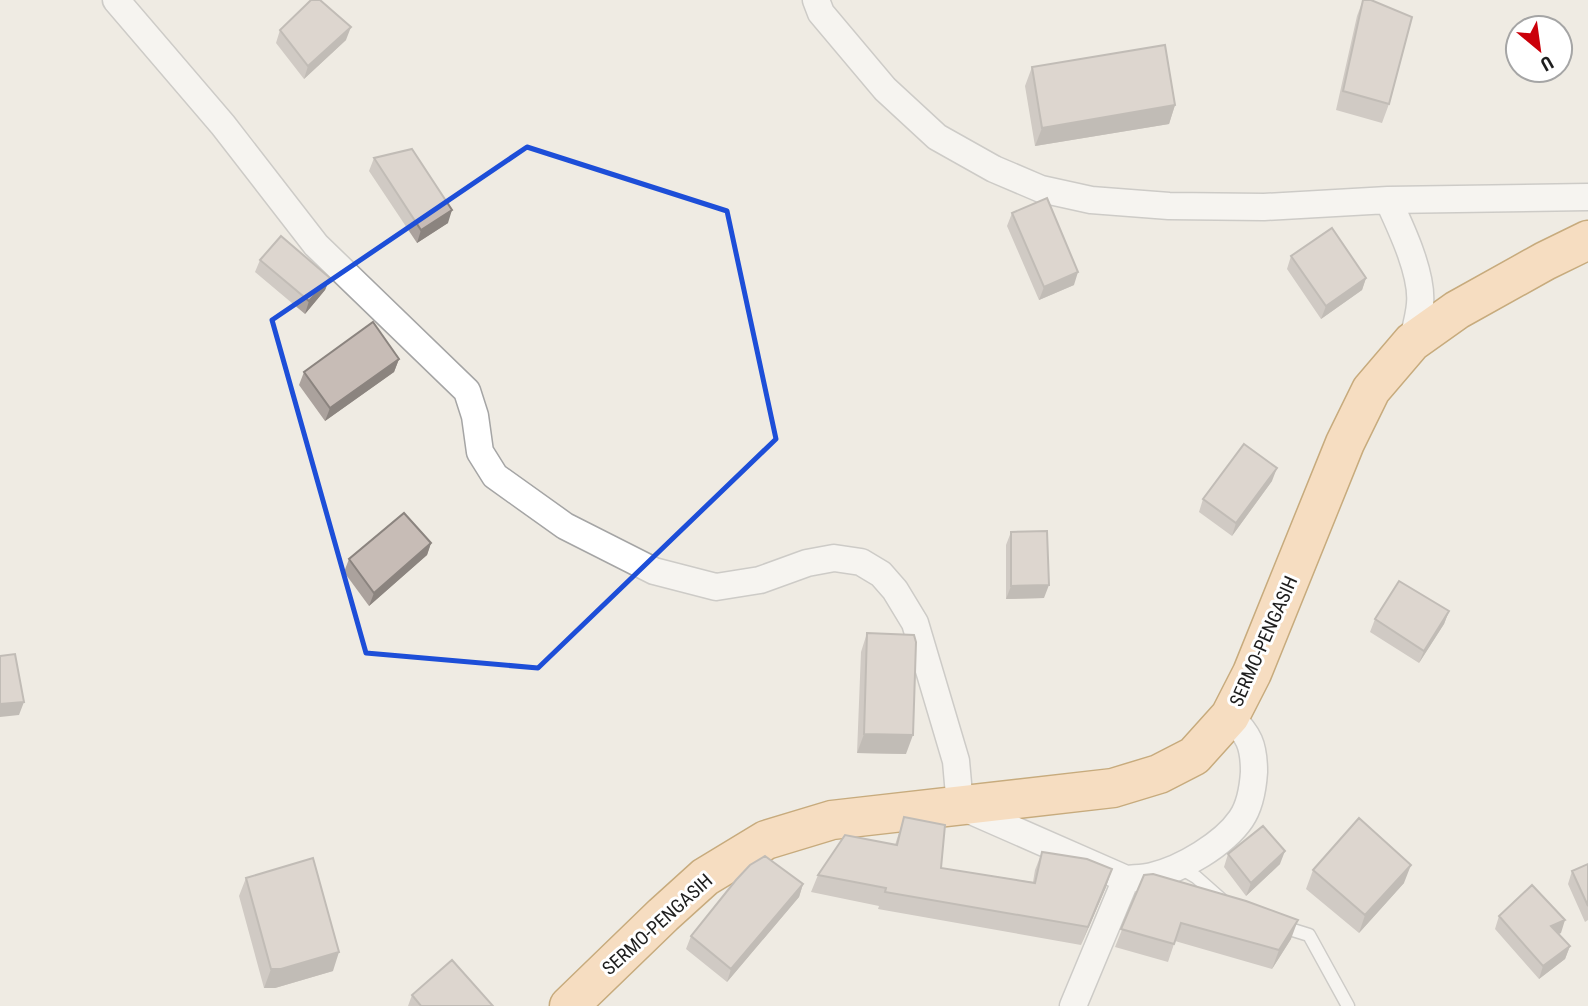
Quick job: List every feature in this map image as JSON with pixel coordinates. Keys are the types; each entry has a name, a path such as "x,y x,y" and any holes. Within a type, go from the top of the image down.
{"main road":[{"name":"SERMO-PENGASIH","path":"569,1006 705,877 766,840 832,820 1113,788 1159,774 1194,756 1230,716 1252,673 1345,443 1371,390 1412,342 1457,310 1588,240"}],"street":[{"path":"116,0 223,125 316,246 467,390 475,416 480,452 495,476 565,526 654,571 716,587 760,580 807,563 834,558 861,562 881,574 895,590 915,623 956,761 960,806 1126,879 1152,876 1178,867 1217,844 1242,818 1253,788 1254,754 1247,733 1230,716"},
{"path":"816,0 821,13 885,89 937,137 994,169 1041,190 1091,201 1169,206 1264,207 1388,200 1588,197"},
{"path":"1388,200 1415,268 1421,302 1412,342"},
{"path":"1073,1006 1126,879"}],"lane":[{"path":"1178,867 1202,881 1217,897 1239,909"},
{"path":"1267,922 1309,935 1348,1006"}],"highlighted area":[{"path":"527,147 727,211 776,439 538,668 366,653 272,320"}],"building":[{"path":"311,0 320,0 351,27 308,66 280,30"},
{"path":"1363,0 1371,0 1412,17 1389,104 1343,91"},
{"path":"1165,45 1175,105 1042,128 1032,67"},
{"path":"412,149 452,210 421,230 374,158"},
{"path":"1047,198 1078,272 1044,287 1012,213"},
{"path":"1332,228 1366,278 1326,306 1291,256"},
{"path":"281,236 330,278 309,301 260,260"},
{"path":"373,322 399,359 330,408 304,372"},
{"path":"1244,444 1277,468 1236,523 1203,499"},
{"path":"404,513 431,543 374,593 349,559"},
{"path":"1047,531 1049,585 1011,586 1011,532"},
{"path":"1399,581 1449,611 1424,651 1375,619"},
{"path":"867,633 914,635 913,735 864,734"},
{"path":"15,654 24,702 0,704 0,656"},
{"path":"904,817 945,825 941,868 1035,883 1042,852 1087,859 1112,869 1088,927 885,892 886,888 818,875 845,835 897,845"},
{"path":"1359,818 1411,865 1365,915 1313,870"},
{"path":"1263,826 1285,851 1251,883 1228,854"},
{"path":"765,856 803,884 731,969 691,936 736,880 750,865"},
{"path":"313,858 339,952 281,969 271,969 246,878"},
{"path":"1588,864 1588,906 1572,871"},
{"path":"1153,874 1246,901 1298,920 1279,950 1181,923 1174,944 1121,929 1144,875"},
{"path":"1532,885 1565,920 1551,926 1570,946 1543,966 1499,916"},
{"path":"452,960 493,1006 421,1006 412,995"}]}
